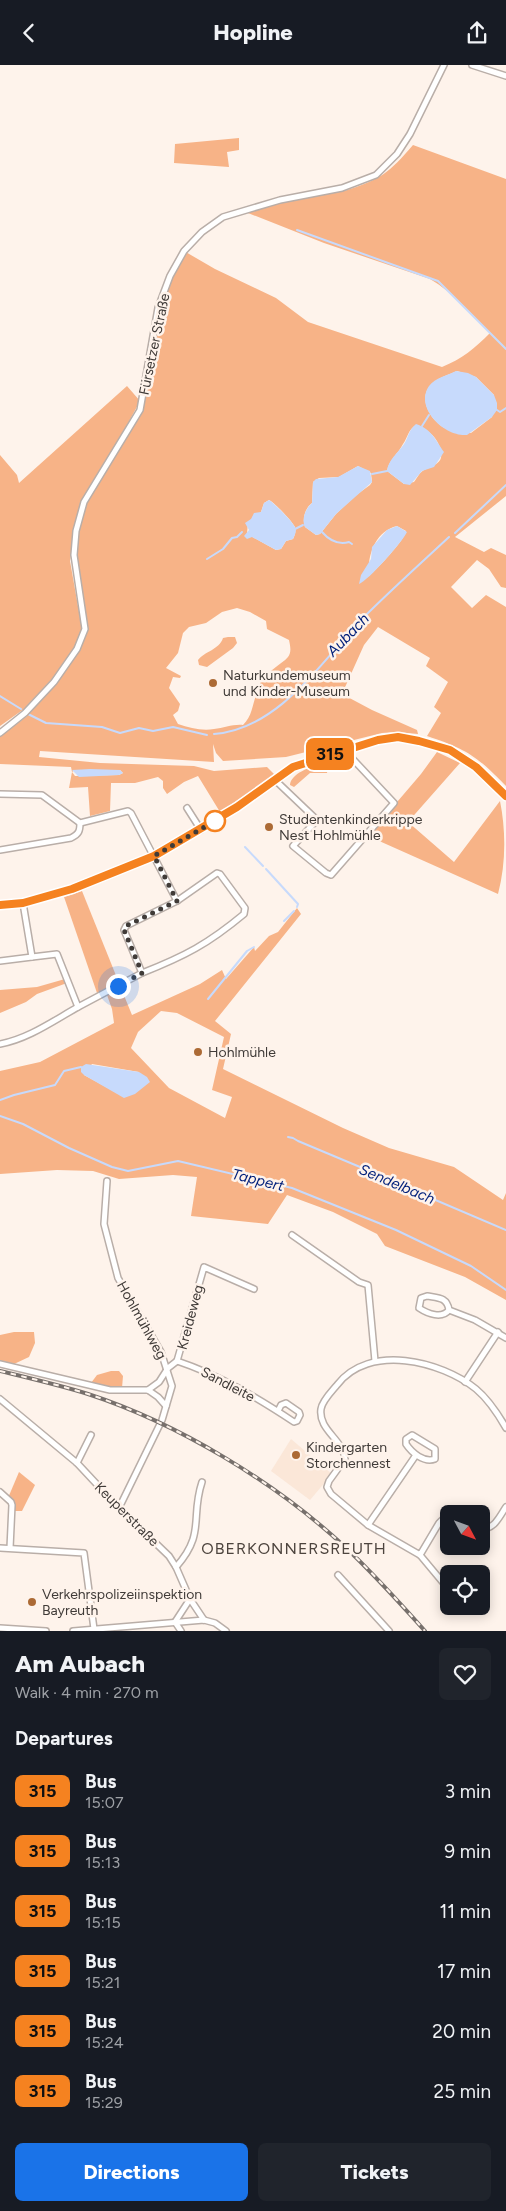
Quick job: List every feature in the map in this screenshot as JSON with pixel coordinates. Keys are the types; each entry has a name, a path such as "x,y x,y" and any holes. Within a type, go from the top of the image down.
{"street":[{"name":"Fürsetzer Straße","path":"0,733 25,713 54,682 77,649 84,629 74,555 76,531 84,502 140,410 158,309 170,276 184,251 202,232 223,217 280,201 342,188 376,175 397,154 410,134 444,65"},
{"path":"472,65 506,76"},
{"path":"0,905 23,903 85,885 154,856 201,830 293,767 378,740 398,737 450,750 464,757 506,796"},
{"path":"276,780 317,820 293,846 331,875 394,803 348,754 346,749"},
{"path":"0,794 42,795 80,823"},
{"path":"187,808 201,830"},
{"path":"80,823 128,811 131,813 177,901"},
{"path":"0,850 71,838 77,835 80,830 80,823"},
{"path":"0,1044 13,1042 142,973 182,957 202,946 244,914 245,908 220,874 217,873 177,901 126,926 124,930 142,973"},
{"path":"23,903 32,957"},
{"path":"0,961 57,954 78,1007"},
{"name":"Hohlmühlweg","path":"107,1181 104,1224 118,1278 161,1352 172,1386 159,1427 119,1508"},
{"path":"292,1235 359,1282 368,1285 375,1361"},
{"name":"Kreideweg","path":"168,1369 177,1361 204,1267 254,1289"},
{"path":"427,1296 436,1297 447,1302 449,1310 446,1314 433,1314 419,1308 419,1303 421,1298 427,1296"},
{"path":"449,1310 498,1332 506,1338"},
{"path":"465,1382 498,1332"},
{"name":"Sandleite","path":"177,1361 222,1378 278,1411"},
{"path":"440,1580 420,1555 368,1525 331,1494 327,1487 329,1481 345,1459 344,1451 324,1426 320,1415 321,1406 344,1377 358,1367 375,1361 417,1363 436,1368 465,1382 486,1399 506,1428"},
{"path":"0,1365 110,1390 148,1390 166,1406"},
{"path":"148,1390 159,1382 168,1369"},
{"name":"Keuperstraße","path":"0,1399 77,1463 119,1508 169,1556 190,1599 204,1620"},
{"path":"77,1463 91,1435"},
{"path":"412,1435 432,1446 436,1452 435,1459 430,1461 416,1455 406,1445 406,1439 412,1435"},
{"path":"368,1525 416,1455"},
{"path":"176,1567 193,1542 197,1530 196,1499 202,1481"},
{"path":"0,1492 11,1501 12,1505 10,1549"},
{"path":"490,1527 496,1524 506,1507"},
{"path":"420,1555 440,1522"},
{"path":"0,1548 84,1553 94,1629"},
{"path":"338,1575 389,1631"},
{"path":"174,1622 190,1599"},
{"path":"72,1631 204,1620 215,1623 225,1631"},
{"path":"174,1622 180,1631"},
{"path":"0,1628 46,1631"}],"shaded area":[{"path":"239,138 239,150 227,152 229,167 174,163 175,144"},
{"path":"413,145 506,179 506,496 455,537 484,552 491,548 506,555 506,588 501,587 489,569 477,560 451,587 472,608 486,595 506,607 506,786 479,760 452,745 427,736 441,713 434,707 448,682 426,666 430,658 378,627 364,645 342,694 417,730 418,734 382,733 286,757 223,761 216,753 213,744 214,762 40,751 39,757 100,763 194,766 214,771 267,767 275,775 220,812 198,776 184,782 167,794 163,788 163,781 158,777 135,783 111,783 110,811 90,816 88,787 69,788 71,767 0,764 0,737 27,716 25,713 54,682 77,649 85,629 74,555 84,502 140,410 158,308 170,276 184,251 215,269 276,298 308,322 442,367 462,357 490,333 462,304 430,279 324,243 243,211 342,188 344,191 356,187 383,174 405,155","holes":["457,371 476,377 494,395 492,417 471,433 453,431 441,426 431,416 425,396 427,390 440,378","416,425 433,435 439,445 441,459 423,471 414,482 404,484 387,471 411,429","358,466 371,473 372,482 336,514 320,534 316,535 305,527 304,517 312,503 313,482 319,478 339,477","269,500 283,512 295,527 293,539 286,541 281,549 276,550 247,534 248,522 261,512 264,503","397,526 406,531 396,548 369,576 371,553 374,545 383,533","237,608 250,612 266,621 267,629 289,640 289,655 260,683 261,686 249,716 243,725 210,730 196,729 178,724 173,715 178,711 180,704 169,688 173,677 180,678 181,676 166,668 178,653 183,633 189,627 206,623 222,612","75,770 120,770 123,773 119,775 75,776 72,772"]},
{"path":"127,386 140,401 112,453 82,502 75,530 70,561 82,629 75,648 51,680 24,709 0,726 0,455 17,475 19,483"},
{"path":"235,637 237,643 233,648 207,667 199,665 198,660 201,657 215,648 223,638"},
{"path":"437,752 460,763 408,822 454,862 500,801 504,847 503,871 498,894 368,836 421,774"},
{"path":"344,757 345,761 339,761 328,767 327,773 310,773 294,787 290,785 292,779 304,770"},
{"path":"82,891 119,983 97,993 64,897"},
{"path":"297,908 301,914 215,1021 231,1034 223,1069 343,1128 389,1148 454,1167 503,1200 506,1193 506,1300 465,1277 385,1246 377,1234 333,1212 287,1195 268,1224 191,1216 197,1177 173,1175 119,1179 93,1171 57,1170 0,1174 0,1071 40,1062 114,1023 107,995 121,988 132,1015 200,984 222,970 226,979 254,947 255,951 269,936 278,932","holes":["161,1011 177,1013 224,1037 212,1090 232,1097 225,1118 169,1088 131,1048 138,1032","92,1064 139,1072 119,1094 84,1075"]},
{"path":"65,979 67,983 37,994 26,1002 0,1013 0,990 37,987"},
{"path":"14,1332 34,1332 35,1343 29,1357 14,1364 0,1361 0,1335"},
{"path":"119,1371 123,1376 122,1388 113,1389 91,1383 97,1375"},
{"name":"Kindergarten Storchennest","path":"291,1439 332,1474 310,1500 271,1471"},
{"path":"19,1472 35,1485 22,1511 12,1511 8,1498"}],"water":[{"path":"456,371 468,373 476,377 494,395 497,403 497,410 492,417 467,435 458,434 441,426 429,412 426,403 425,395 429,386 438,379"},
{"path":"416,424 430,432 444,452 434,467 422,471 410,485 404,484 387,471 391,460 404,444 410,431"},
{"path":"358,466 370,471 372,482 336,514 320,534 316,535 305,527 304,517 312,503 313,482 316,479 338,477"},
{"path":"269,500 287,516 296,530 293,539 286,541 281,549 276,550 252,537 247,539 244,536 249,530 245,523 251,519 254,513 261,512 264,503"},
{"path":"397,526 407,532 404,537 377,569 359,584 361,575 371,559 372,547 387,530"},
{"path":"72,770 120,770 123,773 119,775 79,777"},
{"path":"86,1064 139,1072 147,1077 150,1082 135,1094 124,1098 84,1075 81,1072 81,1067"}],"waterway":[{"path":"297,230 438,281 506,349"},
{"path":"497,410 500,412 506,408"},
{"path":"422,426 429,415"},
{"path":"372,474 387,471"},
{"name":"Aubach","path":"455,533 506,485"},
{"path":"295,529 303,525"},
{"path":"207,559 223,549 232,538 237,537 242,532"},
{"path":"322,532 334,541 352,544"},
{"name":"Aubach","path":"214,734 237,729 259,720 279,706 298,690 363,618 449,537"},
{"name":"Aubach","path":"0,696 21,709"},
{"name":"Aubach","path":"28,714 46,723 102,727 120,733 139,728 153,731 173,727 207,735"},
{"path":"245,847 263,866"},
{"path":"266,869 298,904 297,907"},
{"path":"284,921 294,911"},
{"path":"208,999 247,951 254,947"},
{"name":"Sendelbach","path":"0,1100 55,1085 64,1071 81,1067"},
{"name":"Tappert","path":"0,1116 23,1124 69,1148 112,1167 128,1171 178,1161 292,1188 396,1230 471,1266 506,1290"},
{"name":"Sendelbach","path":"288,1137 360,1167 407,1191 419,1193 506,1230"}],"railway":[{"path":"0,1371 88,1394 122,1406 190,1438 256,1477 317,1522 344,1546 396,1598 425,1631"}],"bus line":[{"name":"315","path":"0,905 23,903 85,885 154,856 201,830 237,807 293,767 378,740 398,737 450,750 464,757 506,796"}],"place":[{"name":"Naturkundemuseum und Kinder-Museum","path":"213,683"},
{"name":"Studentenkinderkrippe Nest Hohlmühle","path":"269,827"},
{"name":"Hohlmühle","path":"198,1052"},
{"name":"Kindergarten Storchennest","path":"296,1455"},
{"name":"Verkehrspolizeiinspektion Bayreuth","path":"32,1602"}],"district":[{"name":"OBERKONNERSREUTH","path":"294,1548"}],"route":[{"path":"118,986 142,973 124,930 126,926 177,901 154,856 215,821"}]}
